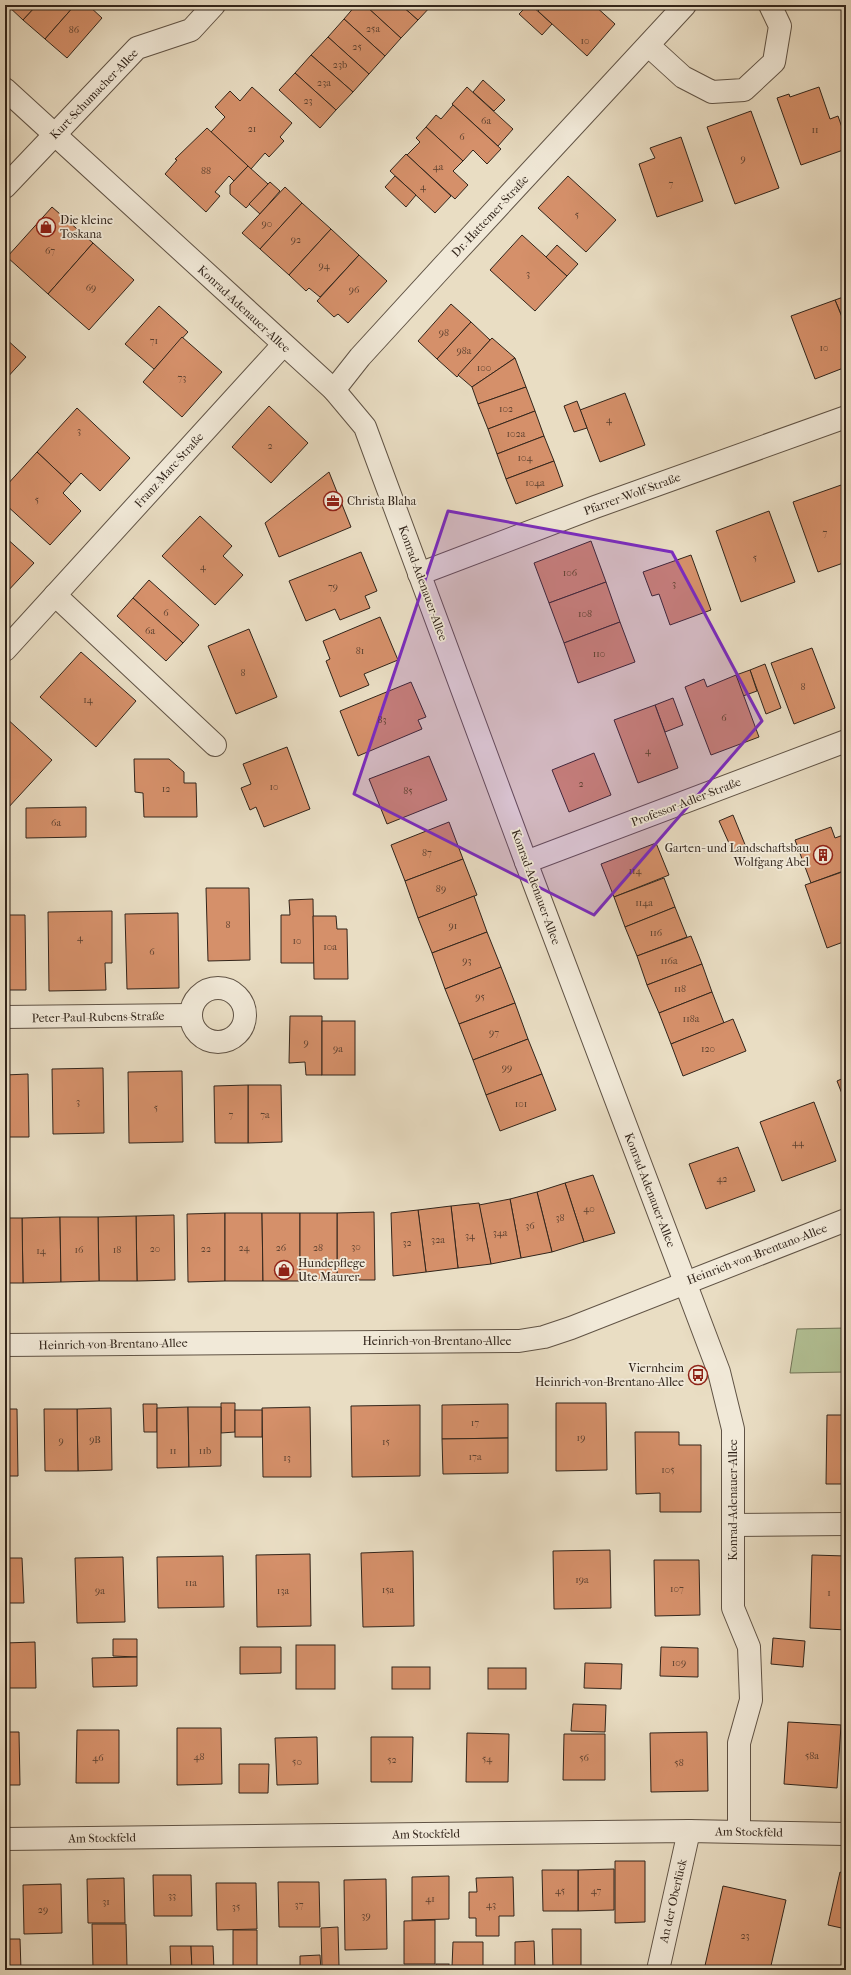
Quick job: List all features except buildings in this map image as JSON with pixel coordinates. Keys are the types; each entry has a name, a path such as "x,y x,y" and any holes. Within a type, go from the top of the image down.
{"street":[{"name":"Kurt-Schumacher-Allee","path":"5,187 137,48 191,30 214,5"},
{"name":"Dr.-Hattemer-Straße","path":"334,390 360,357 649,46 685,5"},
{"path":"649,46 683,76 712,92 744,90 774,62 780,26 770,5"},
{"name":"Konrad-Adenauer-Allee","path":"5,89 283,345 334,390 365,427 526,862 719,1372 733,1429 733,1608 749,1647 751,1700 738,1743 739,1831"},
{"name":"Franz-Marc-Straße","path":"5,650 283,345"},
{"name":"Pfarrer-Wolf-Straße","path":"419,574 595,507 846,417"},
{"path":"55,595 216,745"},
{"name":"Professor-Adler-Straße","path":"526,862 846,741"},
{"name":"Peter-Paul-Rubens-Straße","path":"5,1017 191,1015"},
{"name":"Heinrich-von-Brentano-Allee","path":"5,1345 519,1341 544,1337 571,1328 684,1282 846,1220"},
{"path":"733,1525 846,1524"},
{"name":"Am Stockfeld","path":"5,1839 739,1831 846,1834"},
{"name":"An der Oberlück","path":"658,1970 689,1832"}],"highlighted area":[{"path":"448,511 672,552 762,721 594,915 354,794"}],"green space":[{"path":"846,1328 846,1372 790,1373 797,1329"}],"place":[{"name":"Die kleine Toskana","path":"46,227"},
{"name":"Christa Blaha","path":"333,501"},
{"name":"Garten- und Landschaftsbau Wolfgang Abel","path":"823,855"},
{"name":"Hundepflege Ute Maurer","path":"284,1270"},
{"name":"Viernheim Heinrich-von-Brentano-Allee","path":"698,1375"}]}
